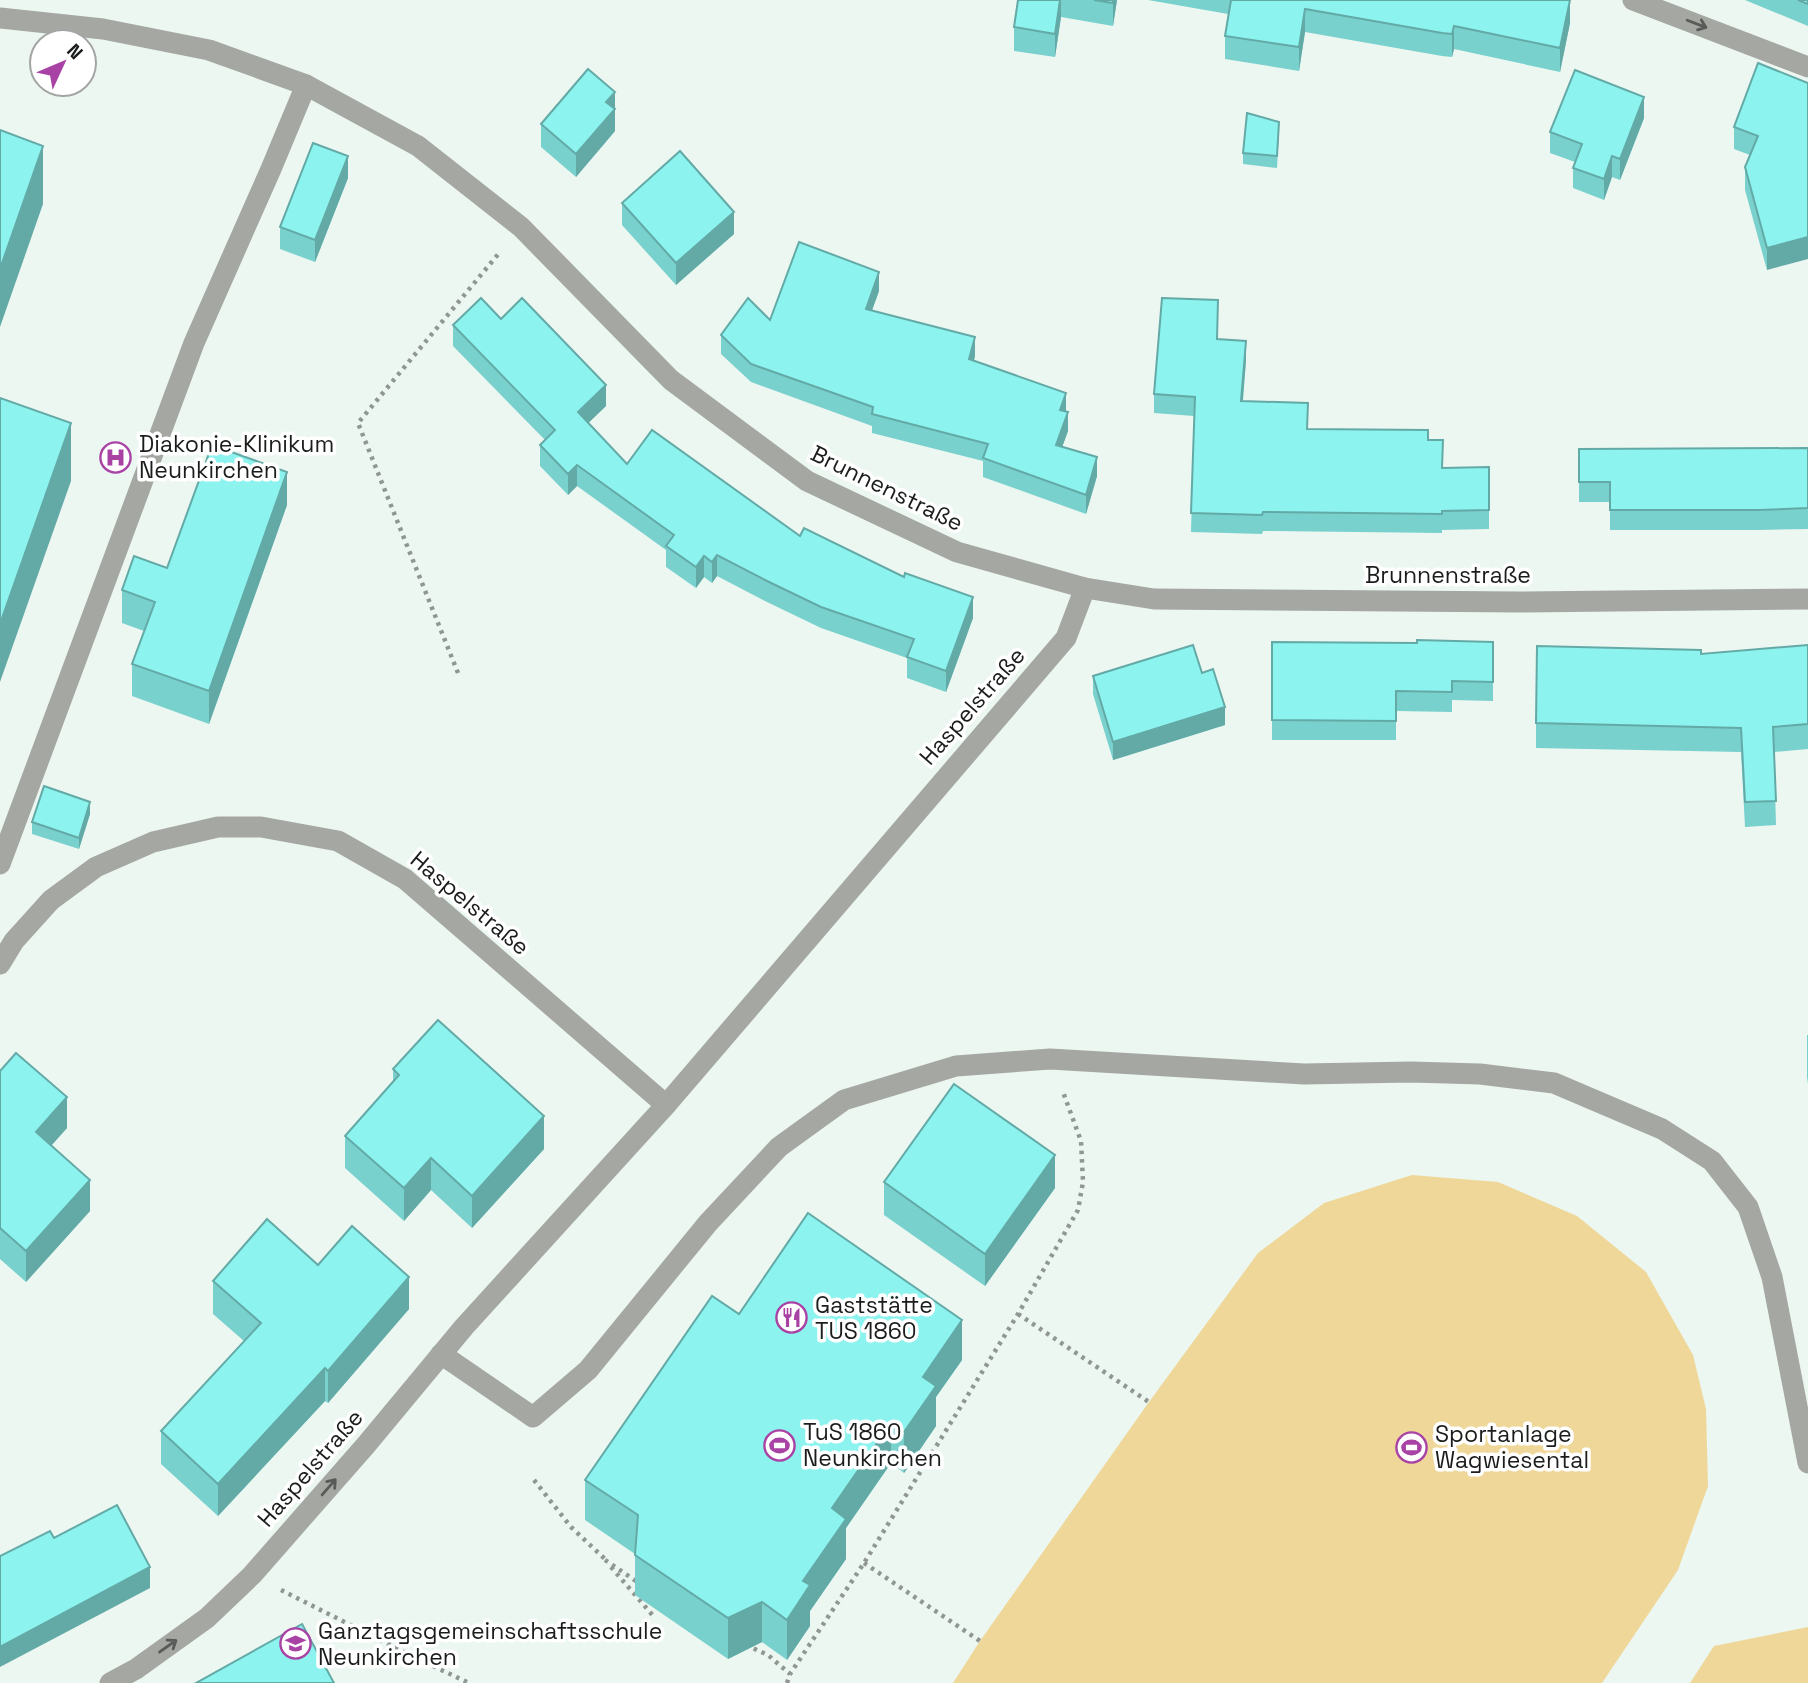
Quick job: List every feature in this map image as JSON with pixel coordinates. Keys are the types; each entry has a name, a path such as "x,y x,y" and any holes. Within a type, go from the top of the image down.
{"street":[{"path":"1633,0 1808,67"},
{"name":"Brunnenstraße","path":"0,18 103,29 209,50 306,85 418,146 521,227 671,380 807,481 957,552 1085,588 1154,599 1519,602 1808,599"},
{"path":"0,863 194,343 306,85"},
{"name":"Haspelstraße","path":"110,1683 136,1669 207,1618 252,1575 366,1445 441,1354 666,1105 1066,638 1085,588"},
{"name":"Haspelstraße","path":"0,964 14,941 51,900 96,867 153,842 218,827 261,827 338,841 405,879 666,1105"},
{"path":"441,1354 533,1417 587,1370 708,1223 779,1147 844,1100 956,1066 1050,1059 1304,1074 1411,1072 1492,1076 1554,1083 1662,1129 1712,1161 1748,1207 1772,1278 1808,1463"}],"path":[{"path":"458,673 358,423 521,227"},
{"path":"787,1683 790,1674 864,1563 1018,1314 1078,1210 1083,1182 1081,1141 1050,1059"},
{"path":"1018,1314 1149,1402"},
{"path":"534,1480 571,1527 605,1560 655,1618"},
{"path":"605,1560 647,1589"},
{"path":"864,1563 980,1641"},
{"path":"252,1575 469,1683"},
{"path":"744,1644 768,1655 790,1674"}],"shaded area":[{"name":"Sportanlage Wagwiesental","path":"1412,1175 1498,1182 1577,1216 1646,1272 1693,1355 1706,1409 1708,1486 1678,1570 1602,1683 953,1683 1149,1402 1258,1253 1324,1203"},
{"path":"1808,1627 1808,1683 1690,1683 1714,1646"}],"building":[{"path":"1018,0 1060,0 1055,34 1014,27"},
{"path":"1231,0 1570,0 1560,48 1454,26 1452,34 1442,33 1305,9 1299,47 1225,36"},
{"path":"1758,63 1808,83 1808,237 1767,248 1745,167 1758,136 1734,127"},
{"path":"588,69 615,92 606,102 615,109 576,154 541,124"},
{"path":"1575,70 1644,97 1620,159 1612,156 1604,179 1573,168 1582,144 1550,132"},
{"path":"1247,113 1279,122 1277,156 1243,153"},
{"path":"0,130 43,146 0,269"},
{"path":"313,143 348,156 315,240 280,227"},
{"path":"680,151 734,212 676,263 622,203"},
{"path":"799,242 879,272 866,309 975,337 969,359 1066,393 1060,410 1068,412 1056,445 1097,457 1086,495 983,458 988,444 872,414 873,407 751,364 721,335 748,298 770,320"},
{"path":"481,298 501,319 522,298 606,385 578,412 627,464 652,430 800,536 804,528 904,577 905,573 973,597 946,671 907,657 914,639 821,607 717,555 712,562 704,556 696,567 666,546 674,535 577,465 568,474 540,445 555,430 453,325"},
{"path":"1162,298 1218,300 1217,339 1246,341 1241,401 1308,403 1307,429 1428,430 1428,440 1443,440 1442,468 1489,467 1489,510 1442,511 1442,514 1191,513 1195,397 1154,394"},
{"path":"0,398 71,423 0,624"},
{"path":"212,445 287,472 209,691 132,664 155,602 122,590 134,556 167,568"},
{"path":"1808,448 1808,508 1610,510 1610,482 1579,482 1579,449"},
{"path":"1417,640 1493,642 1493,682 1452,681 1452,692 1396,691 1396,721 1272,720 1272,642 1417,643"},
{"path":"1193,645 1202,673 1213,669 1225,707 1113,742 1093,676"},
{"path":"1808,645 1808,724 1773,727 1776,801 1745,802 1741,728 1536,723 1537,646 1701,650 1701,654"},
{"path":"44,786 90,802 79,838 32,822"},
{"path":"438,1020 544,1116 472,1196 431,1158 404,1188 345,1136 399,1075 393,1069"},
{"path":"16,1053 67,1097 36,1132 90,1180 26,1251 0,1228 0,1071"},
{"path":"954,1084 1055,1155 985,1254 884,1182"},
{"name":"TuS 1860 Neunkirchen","path":"808,1213 962,1320 923,1377 936,1386 904,1432 891,1423 832,1508 846,1519 803,1581 810,1585 787,1620 762,1602 728,1618 635,1555 638,1515 585,1480 712,1296 739,1314"},
{"path":"267,1219 318,1265 352,1226 409,1277 328,1371 325,1368 218,1484 161,1431 261,1323 213,1281"},
{"path":"117,1505 150,1567 0,1647 0,1556 50,1531 54,1538"},
{"path":"302,1624 334,1683 196,1683"}],"place":[{"name":"Diakonie-Klinikum Neunkirchen","path":"116,457"},
{"name":"Gaststätte TUS 1860","path":"792,1318"},
{"name":"TuS 1860 Neunkirchen","path":"780,1445"},
{"name":"Sportanlage Wagwiesental","path":"1412,1447"},
{"name":"Ganztagsgemeinschaftsschule Neunkirchen","path":"295,1644"}]}
